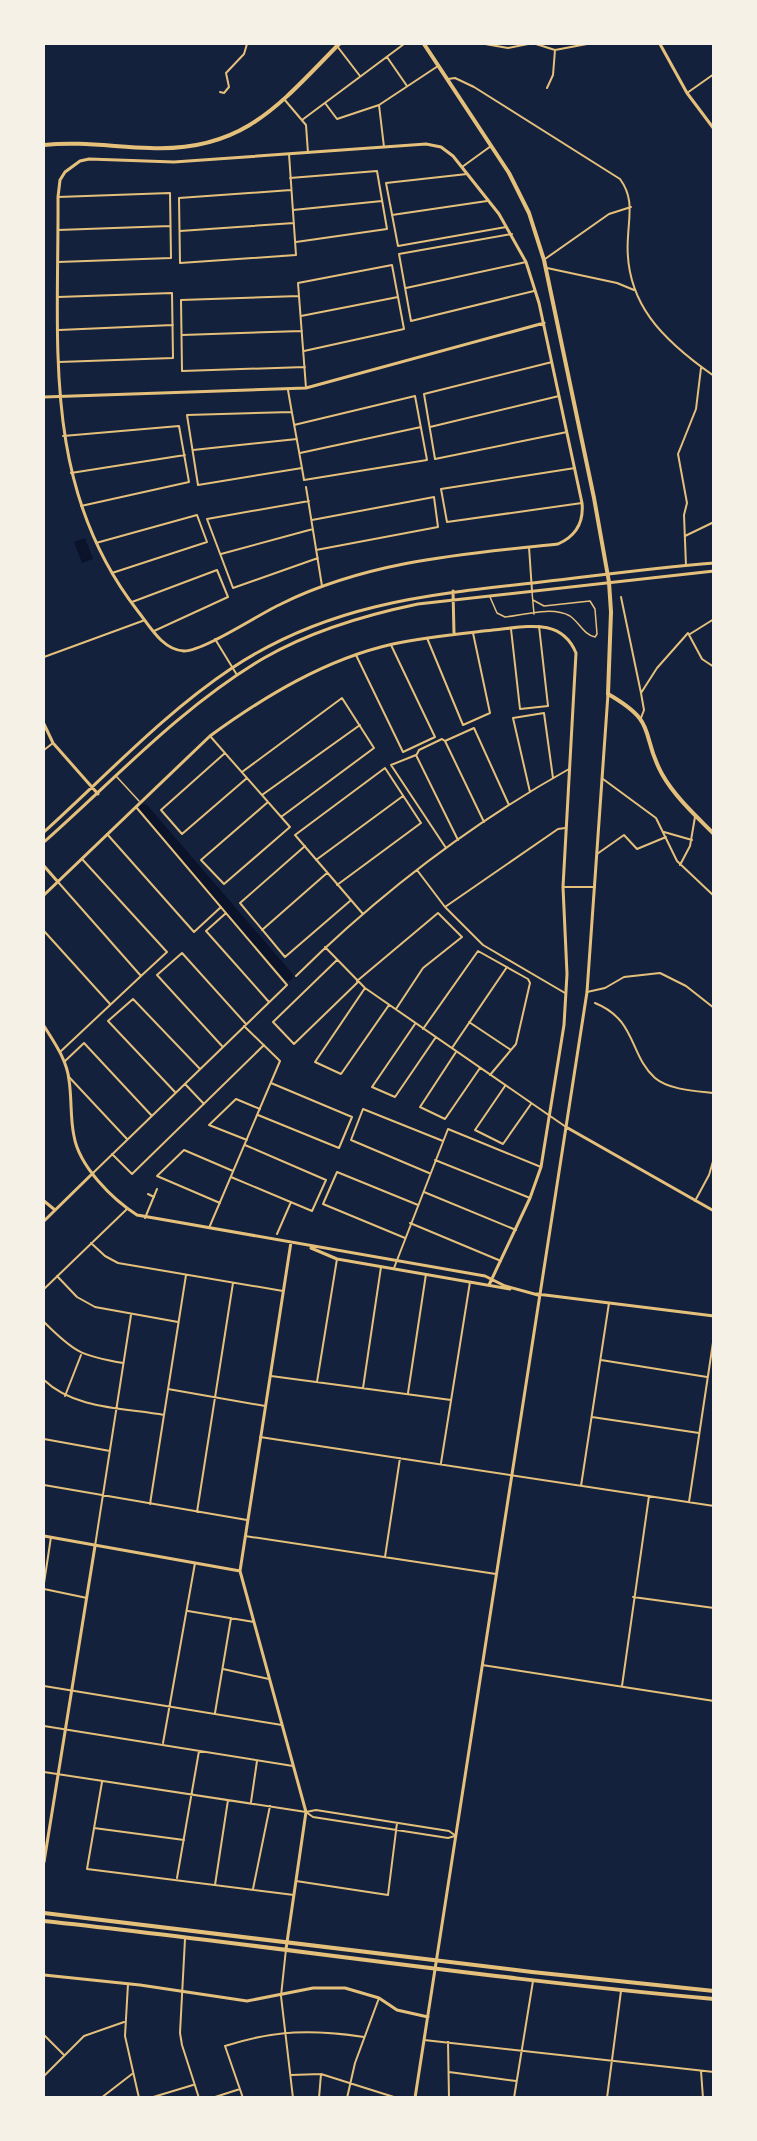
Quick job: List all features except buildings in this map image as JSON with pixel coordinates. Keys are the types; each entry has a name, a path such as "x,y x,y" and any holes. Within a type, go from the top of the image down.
{"main road":[{"path":"424,44 519,192 544,260 608,573 611,612 608,694 641,718 648,730 663,775 714,834"},
{"path":"44,145 188,148 216,142 257,122 284,99 338,45"},
{"path":"44,1912 714,1991"},
{"path":"44,1921 186,1936 532,1981 714,1999"}],"street":[{"path":"219,92 224,93 229,87 226,73 244,54 247,44"},
{"path":"302,120 404,44"},
{"path":"485,44 508,48 528,44"},
{"path":"536,44 555,50 586,44"},
{"path":"624,44 666,44"},
{"path":"338,45 360,76"},
{"path":"660,45 687,93 714,129"},
{"path":"547,88 553,75 555,50"},
{"path":"387,57 407,86"},
{"path":"325,103 337,120 379,105 438,66"},
{"path":"687,93 714,74"},
{"path":"446,79 455,78 474,87 614,174 624,185 631,207 627,239 634,290 645,313 666,338 714,376"},
{"path":"284,99 306,125 308,153"},
{"path":"379,105 384,147"},
{"path":"435,145 447,151 489,201 512,234 526,262 536,290 582,503 582,521 573,536 558,544 417,561 322,586 261,613 199,647 183,651 167,645 131,603 112,573 96,543 70,473 59,397 58,197 60,180 65,172 80,161 174,162 384,147 435,145"},
{"path":"462,167 491,146"},
{"path":"289,154 296,255 180,263 179,198 291,190"},
{"path":"290,178 377,171 387,229 295,242"},
{"path":"467,174 386,183 398,246 507,226"},
{"path":"58,197 170,193 171,226 171,258 58,262"},
{"path":"293,210 382,201"},
{"path":"392,215 489,201"},
{"path":"544,260 609,214 631,207"},
{"path":"180,231 294,223"},
{"path":"58,230 171,226"},
{"path":"512,234 399,254 411,321 536,290"},
{"path":"405,288 526,262"},
{"path":"304,351 404,328 392,265 298,283 306,388"},
{"path":"546,268 617,283 634,290"},
{"path":"58,297 172,293 173,326 173,358 59,362"},
{"path":"300,296 181,300 182,371 305,367"},
{"path":"301,316 398,297"},
{"path":"44,398 306,388 544,323"},
{"path":"58,330 173,326"},
{"path":"181,336 302,331"},
{"path":"552,362 424,394 435,459 567,432"},
{"path":"686,566 687,503 678,454 696,409 701,368"},
{"path":"288,389 294,425 304,480 427,460 415,396 294,425"},
{"path":"429,427 559,396"},
{"path":"292,412 187,415 198,485 302,468"},
{"path":"63,436 179,426 189,482 81,506"},
{"path":"299,453 421,427"},
{"path":"193,450 297,439"},
{"path":"70,473 185,455"},
{"path":"574,468 441,489 447,522 582,503"},
{"path":"306,487 322,586"},
{"path":"312,520 434,497 438,527 316,550"},
{"path":"309,501 207,519 234,588 318,558"},
{"path":"96,543 196,515 207,542 112,573"},
{"path":"685,536 714,522"},
{"path":"221,554 313,529"},
{"path":"529,547 534,614"},
{"path":"44,832 191,697 232,668 291,636 329,620 368,607 453,591 608,573 714,564"},
{"path":"131,603 218,570 228,597 154,631"},
{"path":"44,842 174,723 237,675 266,657 342,624 377,613 453,599 714,571"},
{"path":"453,591 454,633"},
{"path":"489,595 497,613 505,617 561,612 577,622 588,635 595,637 598,631 595,609 590,602 544,606 533,600"},
{"path":"621,597 644,710 641,718"},
{"path":"641,693 657,668 688,633 690,634 714,619"},
{"path":"44,657 145,620"},
{"path":"511,628 520,710 548,705 539,626"},
{"path":"44,895 210,736 265,698 356,655 391,645 454,633 539,626 560,631 567,637 576,653 562,887 567,994 541,1167 516,1230 489,1285"},
{"path":"427,638 463,725 490,713 473,633"},
{"path":"690,634 702,659 714,667"},
{"path":"215,639 237,675"},
{"path":"356,655 403,752 435,737 391,645"},
{"path":"415,2097 538,1295 587,992 608,694"},
{"path":"242,772 342,698 374,748 281,817"},
{"path":"530,792 513,718 544,713 553,778"},
{"path":"44,724 53,743 98,794"},
{"path":"262,795 360,725"},
{"path":"446,848 391,765 442,739 445,741 474,728 509,805"},
{"path":"210,736 290,827 224,884 201,860 268,802"},
{"path":"445,741 484,822"},
{"path":"44,750 53,743"},
{"path":"225,753 161,810 182,834 247,778"},
{"path":"416,754 458,840"},
{"path":"338,885 421,823 385,768 295,835 350,900 363,914"},
{"path":"296,976 325,947 417,870 509,805 568,769"},
{"path":"116,776 140,802"},
{"path":"603,779 656,818 680,865 714,896"},
{"path":"316,860 403,796"},
{"path":"44,1221 287,985 136,807"},
{"path":"680,865 692,840 695,814"},
{"path":"445,907 558,829 565,828"},
{"path":"664,832 692,840"},
{"path":"107,834 194,932 221,907"},
{"path":"597,854 624,835 637,849 666,837"},
{"path":"304,846 240,903 285,957 350,900"},
{"path":"60,1052 167,952 82,859"},
{"path":"44,866 141,976"},
{"path":"417,870 445,907 483,945 567,994"},
{"path":"262,930 327,873"},
{"path":"562,887 595,887"},
{"path":"226,913 206,932 269,1002"},
{"path":"338,960 273,1022 294,1044 357,982 438,913 462,937 423,968 396,1010"},
{"path":"44,931 111,1005"},
{"path":"325,947 357,982 550,1117 714,1211"},
{"path":"423,1029 477,951 530,983 516,1044 490,1075"},
{"path":"209,1229 280,1061 182,953 157,975 223,1047"},
{"path":"452,1048 507,968"},
{"path":"587,992 605,988 624,977 660,973 696,992 714,1008"},
{"path":"365,988 315,1062 341,1074 389,1005"},
{"path":"176,1093 108,1021 133,999 200,1069"},
{"path":"596,1004 621,1020 656,1078 682,1089 714,1093"},
{"path":"470,1022 511,1050"},
{"path":"416,1023 372,1087 395,1097 436,1037"},
{"path":"44,1026 60,1052 69,1077 74,1139 85,1164 127,1209 145,1218 291,1242 492,1280 538,1295"},
{"path":"64,1062 84,1043 152,1116"},
{"path":"112,1154 132,1174 264,1045"},
{"path":"456,1052 420,1107 445,1119 480,1068"},
{"path":"69,1077 128,1139"},
{"path":"257,1115 339,1148 352,1117 271,1083"},
{"path":"184,1084 204,1104"},
{"path":"505,1086 475,1130 503,1143 531,1104"},
{"path":"247,1140 209,1125 236,1099 260,1109"},
{"path":"430,1173 351,1140 351,1137 363,1109 443,1141"},
{"path":"394,1269 448,1129 541,1167"},
{"path":"231,1177 312,1211 326,1180 245,1145"},
{"path":"220,1203 157,1176 184,1150 234,1171"},
{"path":"695,1201 709,1175 714,1158"},
{"path":"435,1160 530,1198"},
{"path":"405,1238 323,1204 337,1172 418,1205"},
{"path":"145,1218 158,1190"},
{"path":"423,1192 516,1230"},
{"path":"148,1194 154,1197"},
{"path":"44,1201 55,1210"},
{"path":"277,1234 291,1202"},
{"path":"44,1289 127,1209"},
{"path":"411,1223 501,1261"},
{"path":"291,1242 337,1259 538,1295 714,1316"},
{"path":"291,1242 240,1571 306,1812 281,1996 293,2097"},
{"path":"91,1243 105,1256 118,1263 284,1291"},
{"path":"317,1382 337,1259"},
{"path":"363,1388 381,1267"},
{"path":"408,1394 426,1274"},
{"path":"150,1504 186,1275"},
{"path":"57,1276 77,1297 94,1307 178,1322"},
{"path":"441,1464 470,1282"},
{"path":"197,1512 233,1283"},
{"path":"581,1486 609,1303"},
{"path":"44,1862 131,1315"},
{"path":"44,1322 67,1345 81,1355 123,1363"},
{"path":"689,1502 714,1336"},
{"path":"65,1396 81,1355"},
{"path":"600,1360 707,1377"},
{"path":"270,1376 451,1400"},
{"path":"44,1380 65,1396 164,1415"},
{"path":"168,1389 265,1406"},
{"path":"592,1416 699,1433"},
{"path":"260,1437 714,1506"},
{"path":"44,1439 110,1451"},
{"path":"384,1557 400,1458"},
{"path":"44,1485 247,1520"},
{"path":"622,1687 649,1496"},
{"path":"44,1536 240,1571"},
{"path":"245,1536 496,1574"},
{"path":"44,1583 51,1537"},
{"path":"163,1745 195,1563"},
{"path":"44,1589 87,1598"},
{"path":"633,1597 714,1608"},
{"path":"188,1611 254,1622"},
{"path":"215,1713 231,1618"},
{"path":"482,1665 714,1701"},
{"path":"223,1669 269,1679"},
{"path":"44,1686 282,1725"},
{"path":"44,1726 293,1766"},
{"path":"177,1880 199,1751"},
{"path":"250,1803 257,1761"},
{"path":"44,1772 306,1812 316,1810 449,1831 456,1836"},
{"path":"102,1781 87,1869 294,1895"},
{"path":"215,1885 228,1800"},
{"path":"253,1889 270,1806"},
{"path":"306,1812 313,1817 448,1838 456,1836"},
{"path":"296,1881 388,1895 397,1823"},
{"path":"94,1828 184,1840"},
{"path":"186,1936 181,1991 182,2045 199,2097"},
{"path":"44,1975 247,2001 313,1988 336,1987 363,1991 398,2010 428,2017"},
{"path":"514,2097 532,1981"},
{"path":"128,1984 124,2022 138,2097"},
{"path":"607,2097 621,1991"},
{"path":"347,2097 364,2037 379,1998"},
{"path":"44,2076 88,2033 124,2022"},
{"path":"243,2097 225,2046 254,2037 310,2030 364,2037"},
{"path":"44,2035 64,2055"},
{"path":"424,2040 714,2072"},
{"path":"448,2042 449,2097"},
{"path":"702,2071 703,2097"},
{"path":"448,2072 516,2081"},
{"path":"291,2075 321,2073 397,2097"},
{"path":"319,2097 321,2073"},
{"path":"101,2097 132,2074"},
{"path":"150,2097 194,2085"},
{"path":"212,2097 240,2089"}],"water":[{"path":"85,538 93,559 82,563 74,542"}],"waterway":[{"path":"144,809 288,976"}]}
